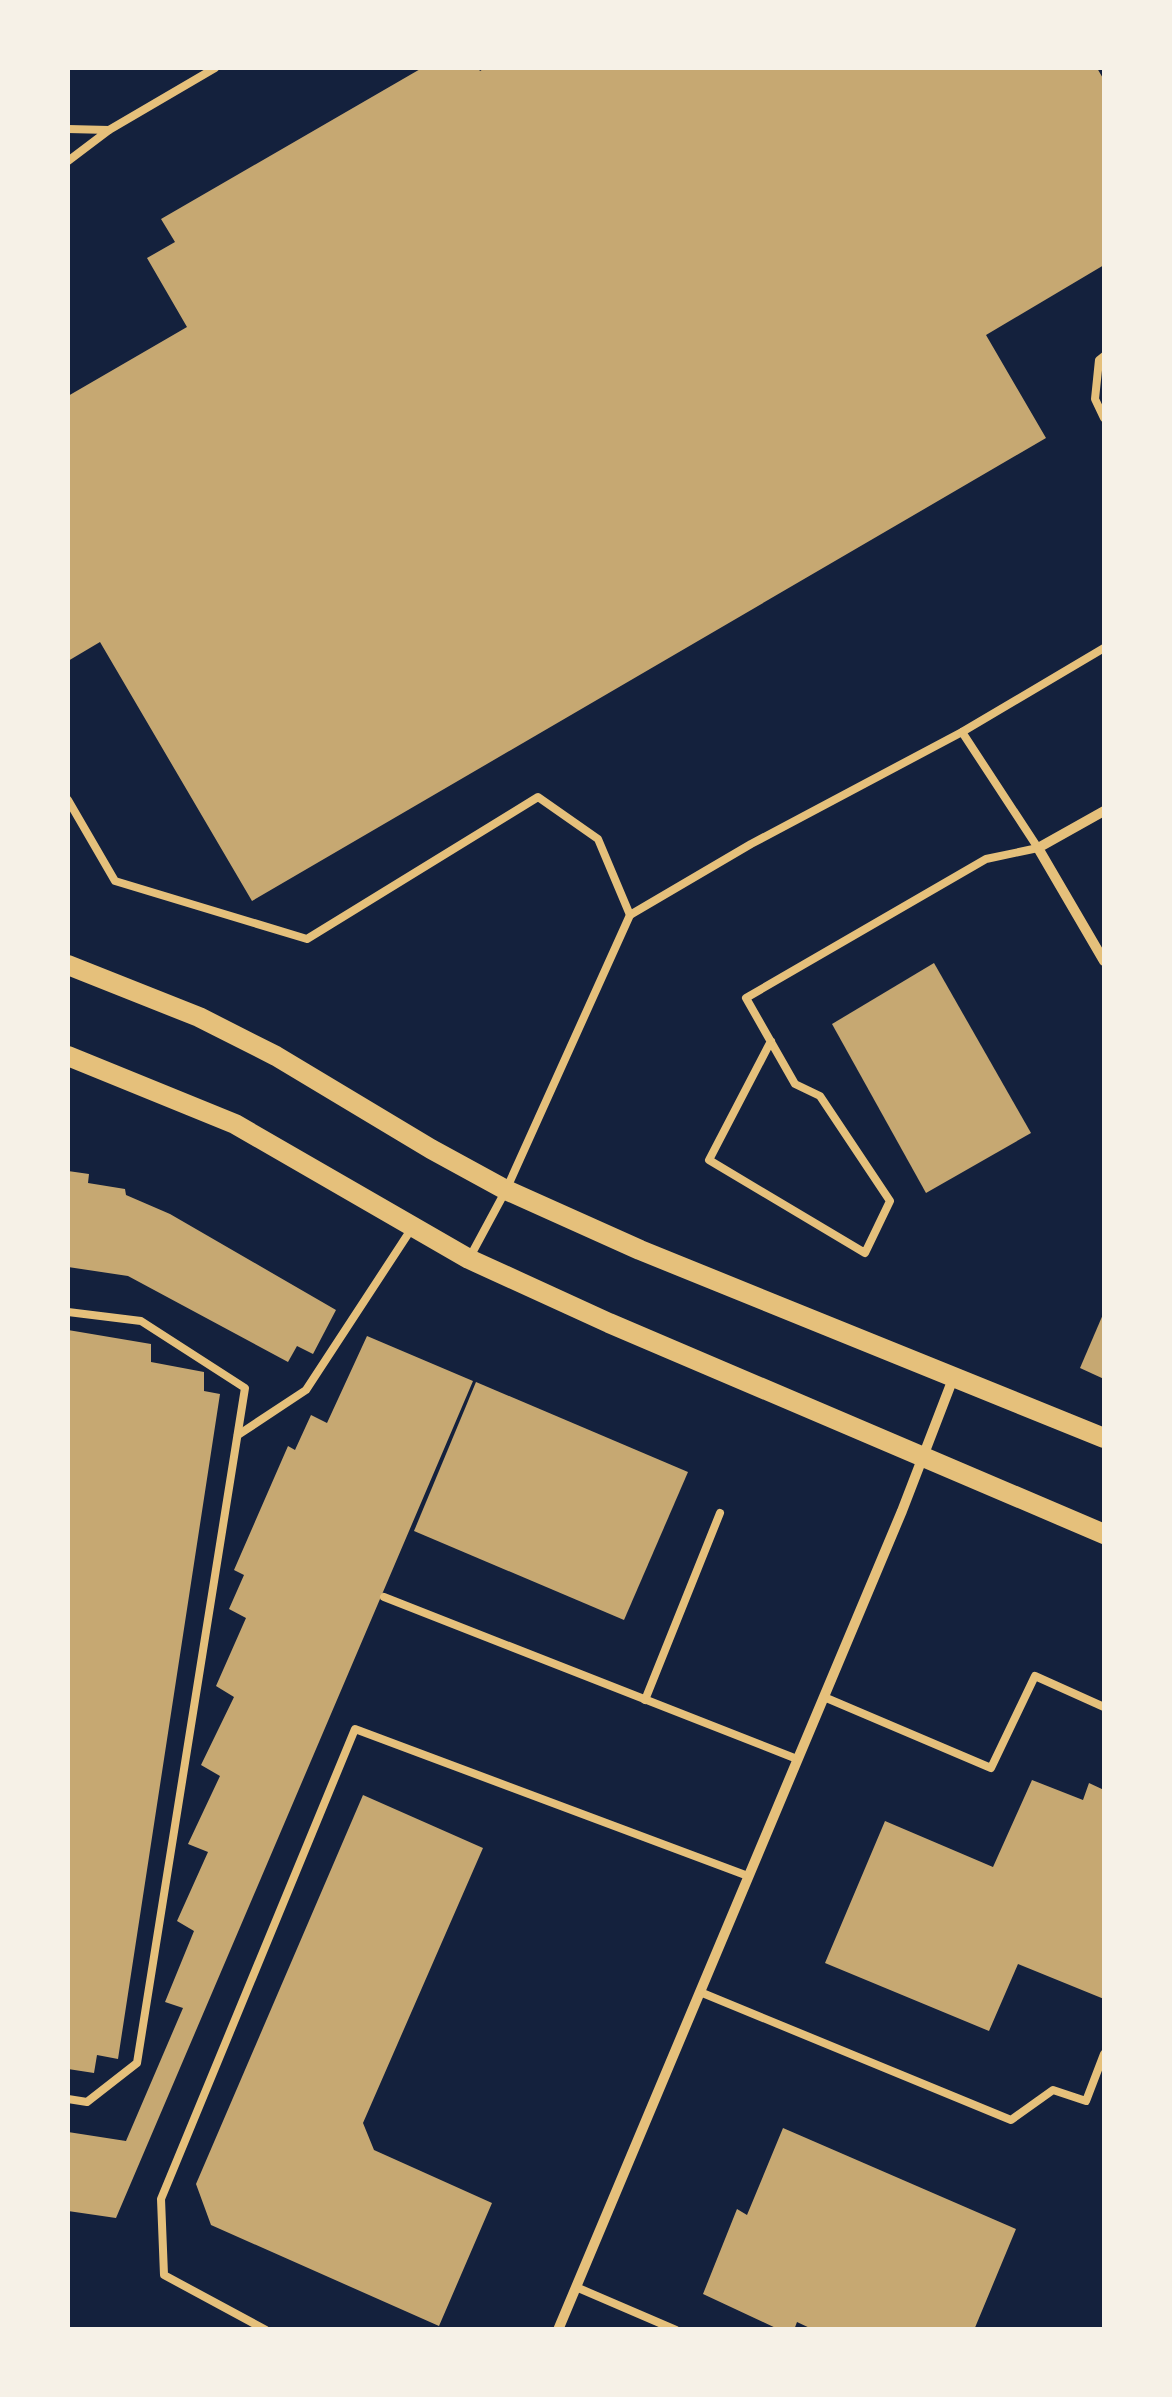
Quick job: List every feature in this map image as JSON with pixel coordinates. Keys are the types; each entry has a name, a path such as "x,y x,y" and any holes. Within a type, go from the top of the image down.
{"main road":[{"path":"68,965 199,1017 276,1056 506,1190 640,1250 1104,1438"},
{"path":"68,1056 235,1124 469,1259 609,1323 1104,1534"}],"street":[{"path":"1104,811 1038,848 1104,961"},
{"path":"558,2330 924,1458 954,1375"}],"lane":[{"path":"68,160 109,130 214,68"},
{"path":"68,128 109,130"},
{"path":"1104,356 1099,360 1094,399 1104,418"},
{"path":"469,1259 506,1190 630,916 751,844 962,732 1104,648"},
{"path":"771,1041 708,1160 864,1253 890,1201 820,1096 795,1084 771,1041 746,998 986,859 1038,848 962,732"},
{"path":"68,800 115,881 307,939 538,798 598,839 630,916"},
{"path":"238,1435 306,1390 412,1228"},
{"path":"68,1312 141,1321 245,1388 137,2063 86,2102 68,2099"},
{"path":"645,1700 720,1513"},
{"path":"384,1597 797,1759"},
{"path":"824,1697 990,1768 1035,1676 1104,1706"},
{"path":"266,2330 164,2275 161,2199 356,1729 748,1876"},
{"path":"700,1992 1011,2120 1052,2090 1086,2101 1104,2054"},
{"path":"576,2286 676,2330"}],"building":[{"path":"422,68 1097,68 1104,80 1104,265 986,335 1046,438 252,901 100,642 68,661 68,396 187,327 147,258 175,242 161,219"},
{"path":"934,963 1031,1133 926,1193 832,1024"},
{"path":"68,1171 89,1174 88,1183 125,1189 126,1195 170,1214 336,1310 313,1354 297,1346 288,1362 128,1276 68,1267"},
{"path":"1104,1312 1104,1379 1080,1368"},
{"path":"68,1330 151,1344 151,1362 204,1372 204,1391 220,1394 118,2059 97,2055 94,2073 68,2069"},
{"path":"367,1336 473,1381 116,2218 68,2211 68,2132 126,2141 183,2008 165,2002 194,1931 177,1921 208,1852 188,1844 220,1776 201,1765 234,1697 216,1686 246,1618 229,1609 244,1575 234,1570 288,1446 295,1450 311,1415 327,1423"},
{"path":"476,1382 688,1472 624,1620 414,1531"},
{"path":"1032,1780 1083,1800 1089,1783 1104,1790 1104,1999 1018,1964 989,2031 825,1963 885,1821 993,1867"},
{"path":"363,1795 483,1848 363,2123 374,2150 492,2203 439,2326 211,2225 196,2184"},
{"path":"783,2128 1016,2229 974,2330 814,2330 797,2322 794,2330 780,2330 703,2294 737,2209 747,2215"}]}
